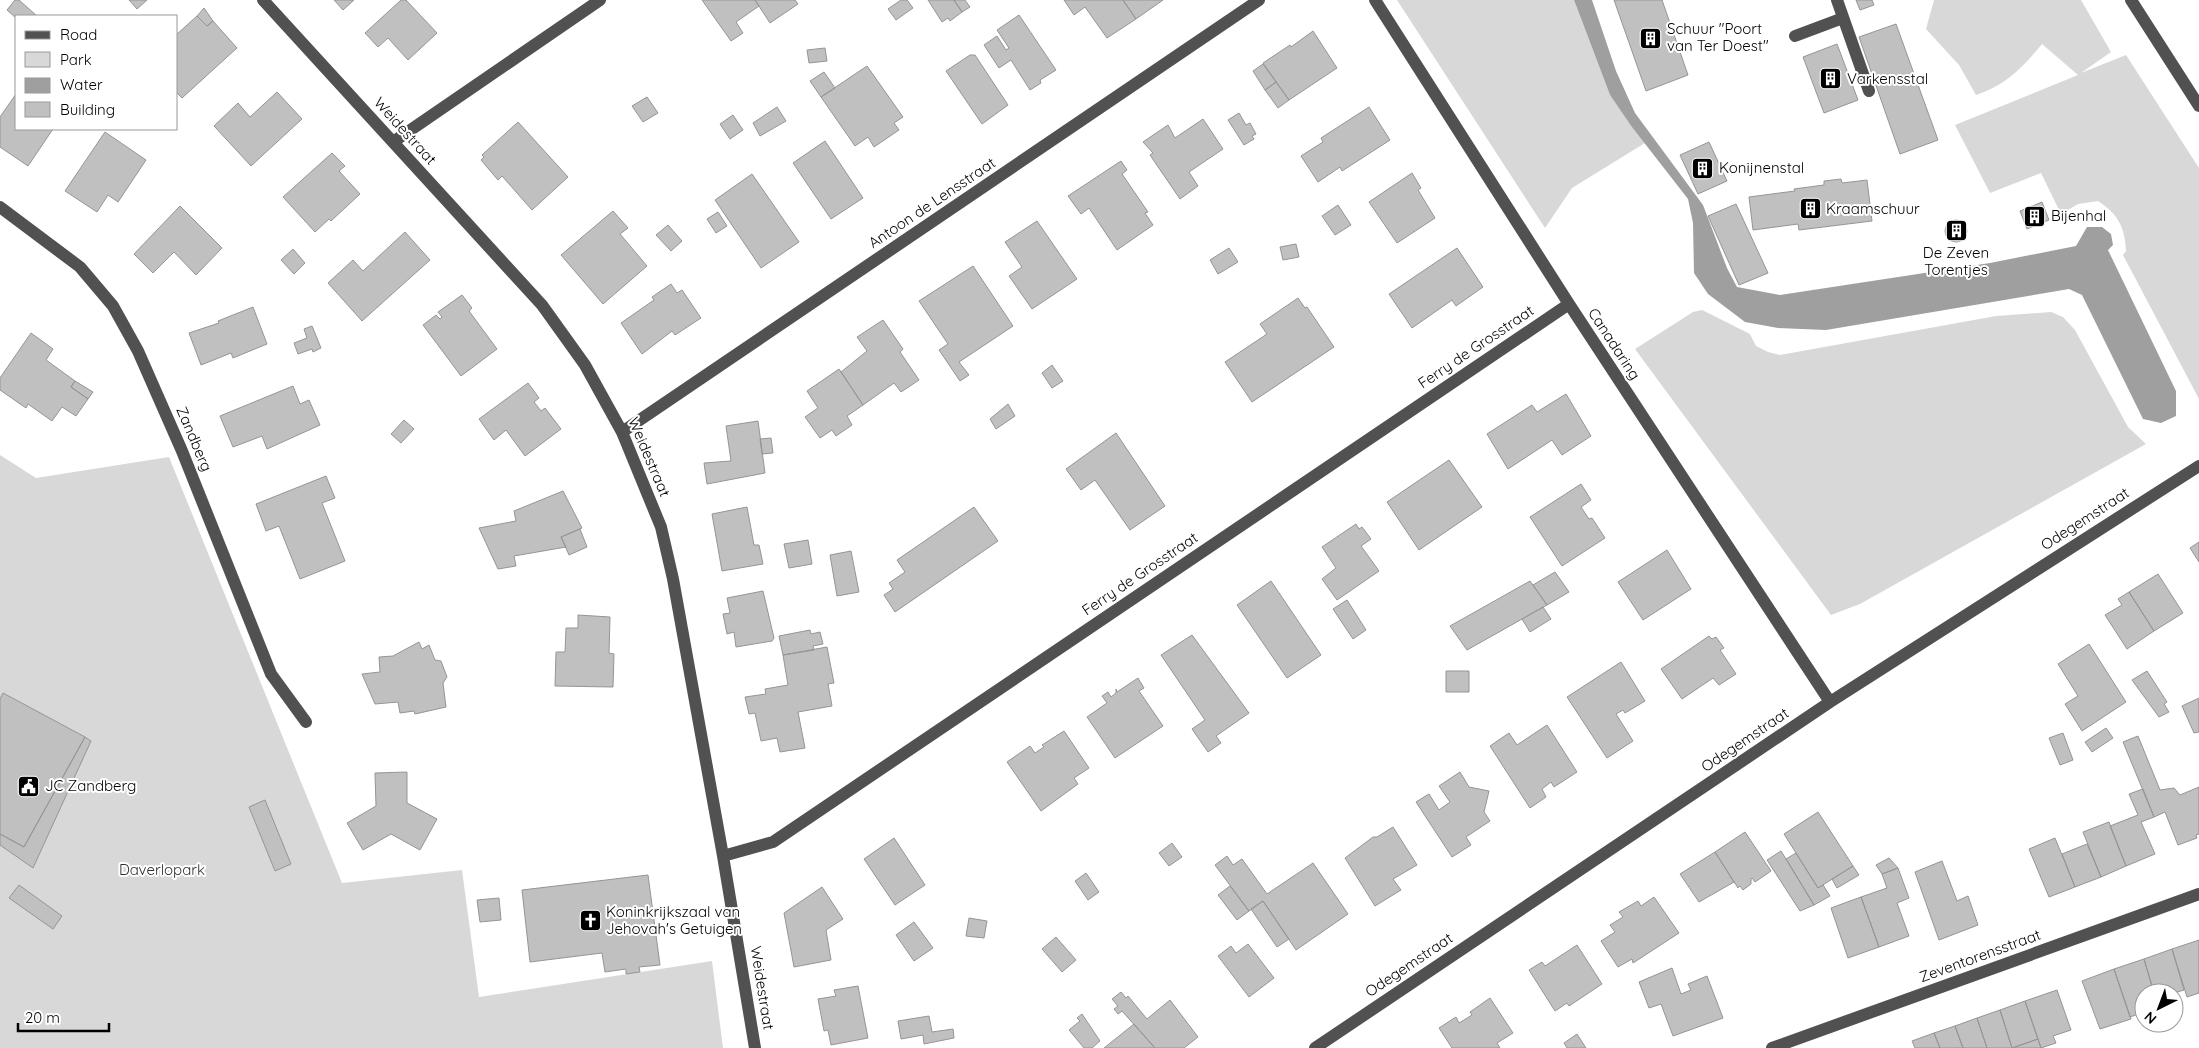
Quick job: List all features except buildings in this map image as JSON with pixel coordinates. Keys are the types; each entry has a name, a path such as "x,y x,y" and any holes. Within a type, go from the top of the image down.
{"street":[{"name":"Weidestraat","path":"262,0 542,305 585,365 622,432 661,527 723,856 755,1048"},
{"path":"393,142 600,0"},
{"name":"Antoon de Lensstraat","path":"622,432 1260,0"},
{"name":"Canadaring","path":"1374,0 1569,304 1830,702"},
{"path":"1837,0 1869,91"},
{"path":"2131,0 2199,106"},
{"path":"1796,36 1844,18"},
{"name":"Zandberg","path":"0,207 80,267 113,306 138,351 182,451 271,674 306,722"},
{"name":"Ferry de Grosstraat","path":"723,856 773,842 1569,304"},
{"name":"Odegemstraat","path":"1315,1048 1830,702 2199,466"},
{"name":"Zeventorensstraat","path":"1772,1048 2199,894"}],"green space":[{"path":"1397,0 1574,0 1610,95 1645,143 1572,188 1545,228"},
{"path":"1934,0 2081,0 2111,52 2081,73 2126,55 2199,168 2199,399 2123,255 2126,251 2124,235 2119,222 2111,211 2098,201 2078,204 2061,214 2041,173 1990,193 1955,125 2078,75 2042,44 2013,75 1987,91 1976,95 1959,65 1926,29"},
{"path":"1702,310 1750,334 1756,346 1780,355 1996,316 2051,312 2063,317 2075,330 2128,427 2146,444 1860,604 1831,615 1635,349 1693,312"},
{"name":"Daverlopark","path":"0,455 36,478 169,457 342,883 462,870 479,997 712,961 723,1048 0,1048"}],"water":[{"path":"1574,0 1592,0 1616,71 1635,113 1703,205 1727,268 1737,287 1780,295 1990,263 2076,246 2087,227 2102,227 2111,234 2113,245 2108,250 2176,391 2176,416 2161,423 2143,419 2082,295 2069,289 1826,330 1778,328 1745,322 1708,294 1694,273 1693,223 1688,199 1632,127 1610,95"}],"place":[{"name":"Schuur \"Poort van Ter Doest\"","path":"1651,38"},
{"name":"Varkensstal","path":"1831,79"},
{"name":"Konijnenstal","path":"1703,168"},
{"name":"Kraamschuur","path":"1810,209"},
{"name":"Bijenhal","path":"2035,216"},
{"name":"De Zeven Torentjes","path":"1956,230"},
{"name":"JC Zandberg","path":"29,786"},
{"name":"Koninkrijkszaal van Jehovah's Getuigen","path":"590,921"}]}
